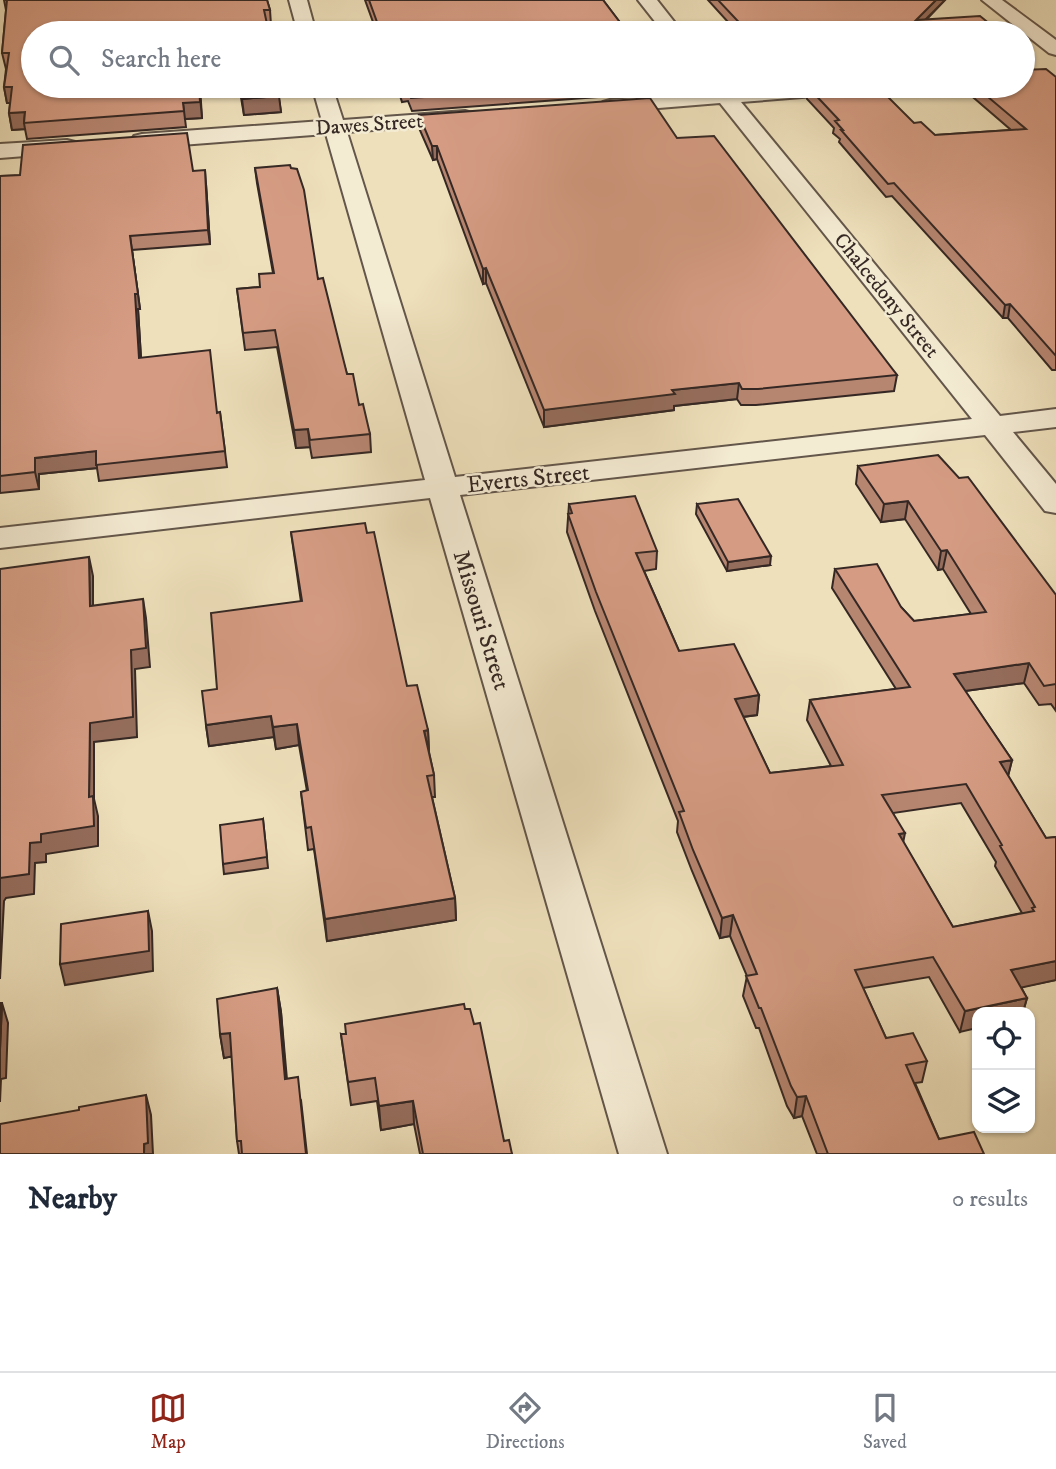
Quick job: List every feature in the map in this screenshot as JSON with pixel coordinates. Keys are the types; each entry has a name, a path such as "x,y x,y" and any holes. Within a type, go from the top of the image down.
{"street":[{"path":"298,0 304,21"},
{"path":"647,0 664,21"},
{"path":"991,0 1019,21"},
{"path":"1035,33 1056,49"},
{"name":"Missouri Street","path":"326,98 643,1154"},
{"path":"596,107 666,98"},
{"name":"Chalcedony Street","path":"727,98 1056,504"},
{"name":"Dawes Street","path":"120,143 491,115"},
{"path":"0,151 94,145"},
{"name":"Everts Street","path":"0,538 1056,418"}],"building":[{"path":"7,0 267,0 270,10 264,10 266,21 21,21 21,98 200,98 200,102 183,103 184,111 24,123 25,112 9,113 12,87 4,87 9,53 2,53"},
{"path":"369,0 603,0 619,21 377,21"},
{"path":"718,0 936,0 916,20 980,16 986,21 738,21"},
{"path":"1035,69 1046,69 1056,77 1056,356 1010,304 1005,305 894,183 888,184 841,130 835,121 839,120 818,98 889,98 914,123 921,122 935,135 1026,129 989,98 1035,98"},
{"path":"650,98 677,138 714,136 897,375 758,389 742,389 739,383 672,390 675,394 544,410 486,268 483,269 437,146 432,146 419,115"},
{"path":"187,133 193,171 205,170 208,230 130,236 138,294 135,294 139,358 210,350 217,413 220,412 225,451 96,465 96,451 35,458 35,472 0,476 0,176 20,175 23,145"},
{"path":"290,165 291,168 297,169 304,190 318,279 323,278 347,374 353,374 359,405 363,404 370,434 310,440 308,429 294,430 275,330 243,333 237,289 260,287 259,274 274,273 255,168"},
{"path":"938,455 959,478 968,477 1056,595 1056,684 1044,686 1029,663 954,674 1012,760 1000,762 1046,838 1056,837 1056,961 1011,970 1027,998 972,1007 972,1010 965,1011 933,957 855,970 886,1038 913,1033 927,1061 906,1065 939,1139 974,1133 984,1154 828,1154 806,1096 797,1097 791,1086 746,976 757,974 733,915 722,918 693,850 679,812 684,811 596,592 568,514 572,513 569,504 635,496 657,551 636,553 679,651 734,644 759,695 735,699 770,773 843,765 810,700 910,687 835,569 877,564 901,607 914,621 986,612 947,550 941,551 908,501 884,504 858,466","holes":["966,784 1002,845 1000,846 1035,907 1032,908 1034,911 953,927 899,834 905,833 882,795"]},
{"path":"738,499 771,556 728,562 697,504"},
{"path":"365,523 367,533 374,532 407,686 417,685 428,730 424,731 434,775 427,776 455,898 325,919 311,827 306,828 301,792 308,790 297,724 273,727 271,716 206,725 202,691 217,689 211,613 302,601 291,532"},
{"path":"89,557 90,606 143,599 146,648 131,650 133,717 90,723 89,797 93,796 94,826 41,834 41,842 30,843 29,874 0,878 0,569"},
{"path":"263,819 267,857 223,864 220,825"},
{"path":"148,911 149,951 60,964 61,924"},
{"path":"277,988 285,1079 298,1077 306,1154 242,1154 241,1141 237,1141 230,1033 220,1034 217,999"},
{"path":"0,1003 2,1003 0,1049"},
{"path":"464,1004 465,1009 470,1009 474,1024 480,1023 504,1141 509,1140 512,1154 423,1154 413,1101 379,1106 375,1078 348,1082 341,1034 346,1034 345,1024"},
{"path":"146,1095 148,1143 144,1144 144,1154 0,1154 0,1124"}]}
